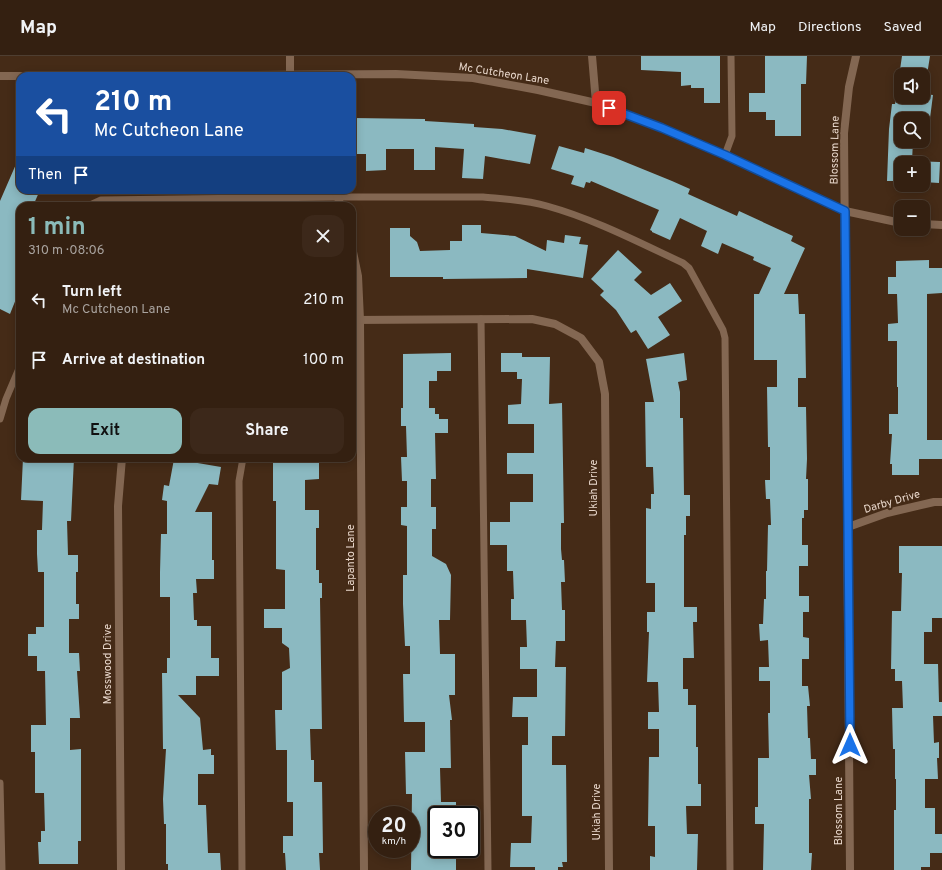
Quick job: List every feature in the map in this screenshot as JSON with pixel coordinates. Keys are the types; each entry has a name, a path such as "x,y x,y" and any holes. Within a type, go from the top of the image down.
{"street":[{"path":"290,56 290,72"},
{"path":"592,56 596,103"},
{"name":"Blossom Lane","path":"850,870 844,133 849,86 856,56"},
{"name":"Mc Cutcheon Lane","path":"356,75 396,74 473,78 596,103 662,128 725,155 845,211 894,222"},
{"path":"0,76 16,76"},
{"path":"930,224 942,225"},
{"name":"Lapanto Lane","path":"356,266 358,276 356,320 364,870"},
{"name":"Ukiah Drive","path":"356,320 532,319 555,324 581,338 599,362 605,394 609,870"},
{"name":"Mosswood Drive","path":"121,870 118,506 122,462"},
{"name":"Darby Drive","path":"848,527 887,513 934,502 942,502"}],"lane":[{"path":"725,155 732,136 731,56"},
{"path":"97,202 101,200 336,194 483,197 546,206 577,216 626,237 682,263 689,268 723,330 725,338 730,870"},
{"path":"481,319 488,870"},
{"path":"0,419 6,399 16,375"},
{"path":"242,462 239,480 242,870"},
{"path":"0,783 2,870"}],"building":[{"path":"641,56 720,56 720,103 704,103 704,88 691,88 691,85 681,86 681,72 641,70"},
{"path":"765,56 807,56 806,84 801,84 801,136 775,136 775,120 766,120 766,112 749,112 749,93 765,93"},
{"path":"902,56 930,56 928,68 900,68"},
{"path":"930,95 933,95 930,118 930,112 894,112 894,148 913,148 912,156 894,156 894,181 887,181 889,129 892,104 930,104"},
{"path":"356,118 425,119 425,121 474,124 474,127 502,129 536,135 530,164 485,156 483,179 462,178 464,149 435,147 435,170 414,170 414,149 386,149 386,170 366,171 366,154 356,154"},
{"path":"559,146 584,153 585,148 613,157 672,181 690,189 688,194 737,216 739,211 793,236 791,241 805,248 784,294 798,294 799,314 805,314 806,378 798,378 798,407 806,407 806,479 808,479 808,510 804,510 804,518 802,518 802,545 808,545 808,566 799,566 799,596 809,596 809,612 803,612 803,637 809,638 809,659 802,659 802,686 808,686 810,706 807,706 808,738 810,738 811,759 816,759 816,775 809,775 811,799 809,799 809,853 812,853 811,870 763,870 764,824 755,824 755,807 758,807 758,758 769,758 768,713 770,713 770,681 759,681 759,667 769,667 768,640 760,641 759,624 763,624 764,599 766,599 768,525 771,525 770,499 766,499 765,480 770,480 767,387 777,387 777,360 754,360 754,294 759,294 771,268 753,260 754,257 722,243 718,254 701,246 707,231 680,218 670,240 652,232 650,230 659,210 591,181 590,183 586,182 584,188 571,184 574,176 551,169"},
{"path":"930,162 940,162 939,183 930,182"},
{"path":"16,164 16,194 38,194 35,202 16,202 16,299 10,314 0,309 0,201"},
{"path":"462,225 481,225 481,233 515,236 546,251 547,240 564,243 565,235 581,237 579,244 588,245 583,278 527,269 527,278 443,279 443,277 390,277 390,228 410,228 410,236 417,242 420,251 450,250 450,241 462,241"},
{"path":"618,250 642,272 634,280 651,295 670,283 682,301 658,317 670,335 648,349 636,330 631,333 616,310 600,295 604,291 591,279"},
{"path":"929,260 929,268 942,268 942,293 927,294 927,440 942,440 942,459 919,459 919,475 892,475 892,464 890,464 892,434 889,434 889,414 898,414 897,341 888,341 888,324 898,323 897,294 888,294 888,277 896,277 896,261"},
{"path":"451,353 451,371 437,371 437,381 429,381 429,408 435,408 435,414 439,414 439,419 448,419 448,433 435,433 436,479 431,479 431,507 436,507 436,529 432,529 432,556 446,564 451,575 450,620 439,620 440,654 455,654 455,695 449,695 452,720 450,720 451,768 440,768 441,802 456,802 456,806 428,806 428,858 456,858 456,870 411,870 411,858 420,858 420,806 412,806 412,794 406,794 405,752 425,752 425,722 404,722 403,674 410,674 410,646 405,646 403,604 403,575 407,575 407,526 401,525 401,507 407,507 407,481 402,481 401,457 407,457 406,426 401,426 401,408 403,408 403,354"},
{"path":"501,353 522,353 522,357 550,357 549,404 562,403 564,523 561,523 561,549 562,560 564,560 565,582 561,582 562,610 565,610 565,641 556,641 555,667 566,667 565,736 552,736 552,765 566,765 567,862 562,862 563,867 558,867 558,870 535,870 535,867 510,867 511,843 531,843 532,816 522,816 522,745 528,745 528,717 512,717 513,697 537,697 537,669 520,669 520,647 527,647 526,620 511,620 511,599 514,599 513,571 507,571 507,545 490,545 490,522 510,522 510,502 533,502 533,474 507,474 507,453 534,453 534,424 508,424 508,405 521,404 522,379 517,379 517,372 501,372"},
{"path":"684,353 687,380 678,382 680,392 680,418 683,418 684,495 690,495 690,516 686,516 686,535 684,535 684,607 697,607 697,622 693,622 694,658 683,658 683,689 688,689 688,705 696,705 696,747 698,747 698,784 701,784 701,806 686,806 687,834 698,834 697,870 650,870 650,856 655,857 655,826 648,826 649,757 659,757 659,729 648,729 648,712 659,712 658,682 647,682 649,632 647,632 647,612 655,612 655,583 646,583 646,508 651,509 651,494 654,494 653,467 646,467 645,402 654,402 646,359"},
{"path":"23,462 74,462 71,521 67,521 68,555 78,555 78,572 76,572 76,604 79,604 79,619 69,619 69,653 79,653 80,671 77,671 80,718 70,718 70,750 81,749 81,841 78,841 78,864 39,864 38,842 41,842 41,831 45,831 44,793 35,793 35,752 31,752 31,725 46,725 45,671 37,671 37,656 28,656 28,634 36,634 36,627 44,627 44,572 38,572 37,554 37,530 42,530 43,501 21,500"},
{"path":"173,462 192,462 221,467 218,485 209,484 195,512 212,512 212,560 214,560 214,579 196,579 197,593 193,593 194,620 197,620 197,626 211,626 211,658 219,658 219,676 196,676 196,695 178,695 200,718 203,750 211,749 211,755 214,755 214,774 198,774 198,805 206,805 208,853 220,853 221,870 168,870 168,864 166,864 166,824 164,824 163,799 166,749 163,749 162,673 167,673 167,658 170,658 170,597 160,597 160,572 161,534 167,534 167,501 162,500 164,485 169,486"},
{"path":"273,462 319,462 319,479 305,480 305,510 319,510 319,528 316,528 316,570 319,570 319,583 322,583 322,598 320,598 322,729 310,729 311,760 314,760 314,782 322,782 323,853 319,853 320,870 286,870 285,853 283,853 283,836 293,836 293,802 287,802 287,750 276,750 275,710 282,710 282,672 290,668 289,648 282,643 282,628 264,628 264,609 285,609 285,570 276,569 276,501 273,501"},
{"path":"899,546 942,546 942,618 932,618 932,632 924,632 924,664 938,664 939,702 942,702 942,716 933,716 934,743 939,742 939,758 937,758 938,779 925,779 925,808 935,808 935,834 942,834 942,853 930,853 930,867 921,867 921,870 894,870 894,810 896,810 896,779 895,749 893,749 892,708 903,708 902,681 895,681 895,669 891,669 892,611 901,611 902,573 899,573"}],"route":[{"path":"609,108 662,128 725,155 845,211 850,745"}]}
